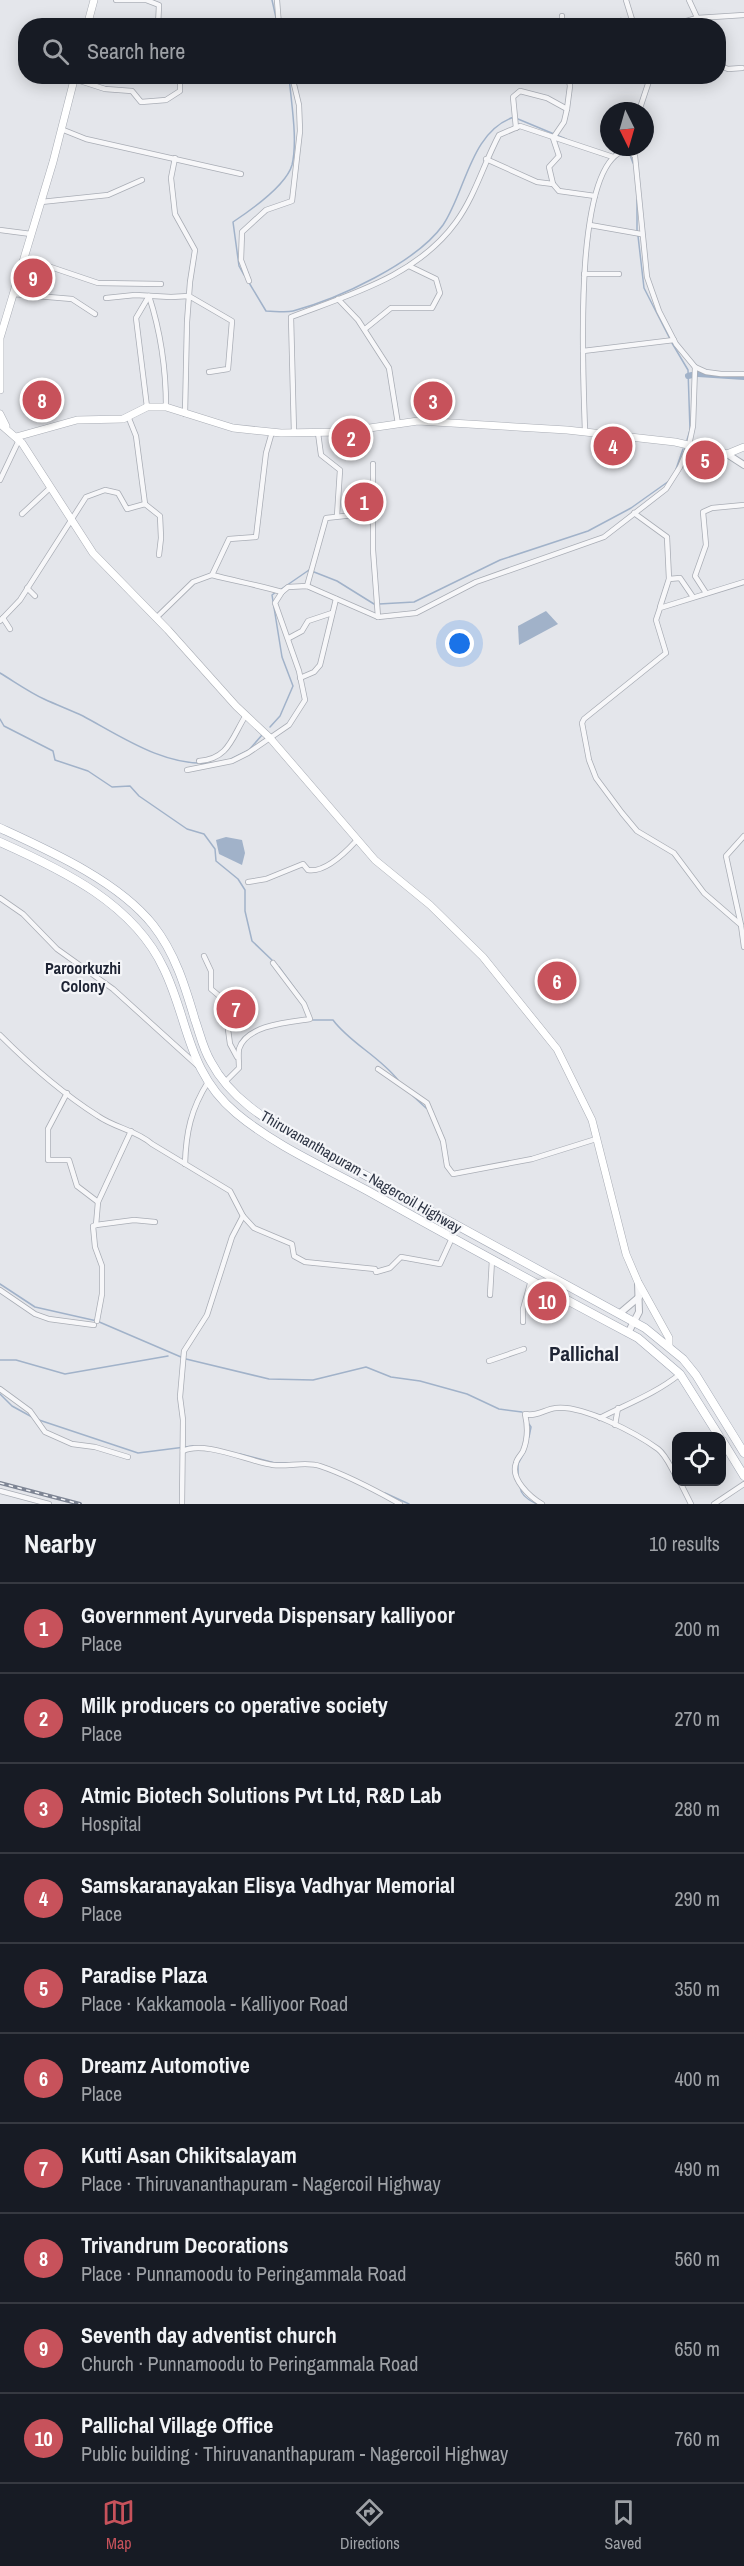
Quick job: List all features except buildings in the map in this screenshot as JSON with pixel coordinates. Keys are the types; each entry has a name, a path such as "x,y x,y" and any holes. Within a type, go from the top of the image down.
{"main road":[{"path":"89,18 94,0"},
{"path":"0,390 0,338 32,234 72,84"},
{"path":"18,439 77,420 123,419 147,406 166,407 233,428 272,432 342,432 418,421 585,432 689,445 726,454 744,447"},
{"path":"0,414 7,428"},
{"path":"0,424 18,439 93,553 270,738 356,841 375,860 430,904 483,957 557,1049 592,1120 626,1254 638,1282 669,1338 669,1347"},
{"name":"Thiruvananthapuram - Nagercoil Highway","path":"0,828 61,858 104,883 130,902 152,924 177,965 210,1061 225,1082 251,1108 277,1126 634,1322 669,1347 696,1375 744,1453"},
{"name":"Thiruvananthapuram - Nagercoil Highway","path":"0,842 96,893 122,912 138,928 165,970 198,1066 208,1082 235,1112 270,1137 628,1333 653,1350 680,1374 716,1432"},
{"name":"Thiruvananthapuram - Nagercoil Highway","path":"726,1448 744,1476"}],"street":[{"path":"116,0 146,0 159,5 158,18"},
{"path":"277,0 278,18"},
{"path":"626,0 632,18"},
{"path":"689,0 697,18 744,15"},
{"path":"726,68 742,68"},
{"path":"90,84 105,90 132,91 141,102 166,100 180,91 180,84"},
{"path":"249,281 241,260 242,232 267,210 291,201 300,131 299,105 294,84"},
{"path":"553,138 564,122 570,84"},
{"path":"642,102 649,84"},
{"path":"516,128 513,97 520,91 547,98 567,109"},
{"path":"294,433 291,317 396,275 438,244 457,221 499,135 520,126 613,157 595,196 584,274 585,432"},
{"path":"61,129 86,139 241,174"},
{"path":"553,138 559,156 549,167 553,184 559,190 595,196"},
{"path":"635,156 638,168 641,234 647,277 658,311 674,340 694,367 706,372 744,374"},
{"path":"175,158 171,178 175,214 195,250 189,296 185,414"},
{"path":"486,159 537,182 553,184"},
{"path":"41,202 108,195 141,180"},
{"path":"590,225 641,234"},
{"path":"0,230 32,234"},
{"path":"24,258 98,283 161,284"},
{"path":"365,329 391,308 432,308 440,292 436,279 409,266"},
{"path":"584,274 619,274"},
{"path":"13,294 72,299 95,314"},
{"path":"147,406 136,318 149,296"},
{"path":"149,296 160,330 166,381 166,407"},
{"path":"106,298 189,296 232,321 228,369 209,372"},
{"path":"338,299 365,329 389,368 398,424"},
{"path":"583,351 674,340"},
{"path":"187,770 232,761 248,753 289,725 305,700 289,638 276,603 281,592 288,587 306,586 378,617 416,613 476,582 604,537 666,489 689,445 695,405 694,367"},
{"path":"128,416 136,436 145,504 160,516 159,555"},
{"path":"212,575 229,539 256,537 257,508 266,453 272,432"},
{"path":"318,433 321,455 340,470 337,516"},
{"path":"0,480 18,439"},
{"path":"726,454 744,465"},
{"path":"373,464 372,513 378,617"},
{"path":"22,514 51,488"},
{"path":"10,629 2,619 20,600 86,497 105,490 118,493 127,508 145,504"},
{"path":"706,593 695,576 706,545 703,512 712,508 744,505"},
{"path":"306,586 326,518 372,513"},
{"path":"634,513 667,537 669,579 656,620 666,653 584,719 582,723 589,760 596,778 637,831 674,853 704,892 741,925"},
{"path":"156,618 193,582 212,575 281,592"},
{"path":"669,579 680,578 693,597"},
{"path":"660,608 744,582"},
{"path":"27,588 35,596"},
{"path":"300,678 314,672 320,665 336,599"},
{"path":"289,638 302,631 308,621 332,613"},
{"path":"199,761 208,760 226,751 246,715"},
{"path":"744,837 726,856 744,947"},
{"path":"248,882 266,879 303,864 308,870 315,870 343,855 356,841"},
{"path":"0,898 23,914 57,949 113,989 198,1066"},
{"path":"204,956 211,971 212,989 224,1000 230,1044 236,1052 239,1068"},
{"path":"225,1082 239,1068 239,1051 242,1043 261,1027 310,1019 304,1004 273,963"},
{"path":"0,1035 32,1067 100,1118 143,1136 152,1144 230,1191 243,1216 254,1228 292,1244 294,1256 305,1262 375,1269 376,1272 390,1268 401,1257 440,1264 452,1238"},
{"path":"378,1070 427,1103 442,1141 447,1166 453,1174 532,1159 596,1139"},
{"path":"185,1164 194,1104 208,1082"},
{"path":"67,1093 48,1129 48,1160 69,1160 77,1186 98,1202"},
{"path":"0,1290 35,1314 49,1319 96,1323 102,1294 102,1266 95,1247 93,1226 96,1225 98,1202 131,1131"},
{"path":"182,1504 183,1443 180,1397 184,1354 194,1333 207,1315 232,1237 243,1216"},
{"path":"96,1225 134,1220 155,1222"},
{"path":"490,1295 492,1260"},
{"path":"524,1322 524,1309 531,1280"},
{"path":"628,1333 639,1312 638,1282"},
{"path":"619,1314 639,1297"},
{"path":"489,1361 524,1349"},
{"path":"600,1418 618,1408 641,1400 680,1374"},
{"path":"0,1389 30,1411 45,1432 72,1444 95,1447 128,1457"},
{"path":"542,1504 531,1497 516,1475 516,1464 525,1448 528,1428 525,1414 532,1416 555,1408 580,1409 660,1450 672,1470"},
{"path":"615,1425 618,1408"},
{"path":"183,1451 188,1448 208,1450 275,1465 321,1466 400,1504"},
{"path":"714,1504 744,1484"},
{"path":"682,1486 691,1504"},
{"path":"0,1491 49,1504"}],"water":[{"path":"546,611 558,624 519,645 518,626"},
{"path":"226,837 242,840 245,853 242,865 219,854 216,840"}],"waterway":[{"path":"272,0 276,18"},
{"path":"244,275 239,266 233,222 275,189 283,181 292,165 294,133 290,84"},
{"path":"248,281 266,311 290,312 353,289 396,266 431,239 443,225 478,149 499,125 514,117"},
{"path":"518,119 566,139"},
{"path":"630,156 633,163"},
{"path":"637,200 637,231"},
{"path":"638,236 644,288 670,339"},
{"path":"672,343 688,370 690,430 687,440"},
{"path":"698,374 744,377"},
{"path":"688,376 692,375"},
{"path":"676,469 683,449"},
{"path":"379,604 414,602 500,560 588,531 631,508 669,481"},
{"path":"280,590 309,570 337,581 374,604"},
{"path":"270,727 280,716 293,686 282,657 272,595 276,592"},
{"path":"0,673 38,696 83,716 144,749 178,760 212,763"},
{"path":"0,719 4,726 53,751 55,760 88,771 112,787 130,786 139,796 187,829 204,834 215,849 216,861 238,879 245,890 245,911 252,941 274,962"},
{"path":"231,759 249,750 262,735"},
{"path":"279,967 301,997"},
{"path":"313,1020 333,1020 398,1080"},
{"path":"413,1096 426,1108"},
{"path":"0,1284 35,1307 97,1321 181,1357"},
{"path":"0,1360 16,1360 65,1374 168,1356"},
{"path":"186,1359 269,1379 313,1380 366,1367 391,1377 420,1381 467,1394 499,1409 522,1412"},
{"path":"0,1394 12,1406 32,1417"},
{"path":"39,1420 138,1453 193,1446"},
{"path":"529,1424 531,1427 529,1437"},
{"path":"518,1476 518,1464 524,1453"},
{"path":"240,1454 275,1463 288,1463"},
{"path":"520,1487 524,1496 537,1504"},
{"path":"385,1493 409,1504"}],"railway":[{"path":"0,1483 80,1504"}],"place":[{"name":"Seventh day adventist church","path":"33,278"},
{"name":"Trivandrum Decorations","path":"42,400"},
{"name":"Atmic Biotech Solutions Pvt Ltd, R&D Lab","path":"433,401"},
{"name":"Milk producers co operative society","path":"351,438"},
{"name":"Samskaranayakan Elisya Vadhyar Memorial","path":"613,446"},
{"name":"Paradise Plaza","path":"705,460"},
{"name":"Government Ayurveda Dispensary kalliyoor","path":"364,502"},
{"name":"Dreamz Automotive","path":"557,981"},
{"name":"Kutti Asan Chikitsalayam","path":"236,1009"},
{"name":"Pallichal Village Office","path":"547,1301"}],"district":[{"name":"Paroorkuzhi Colony","path":"83,977"},
{"name":"Pallichal","path":"584,1354"}]}
